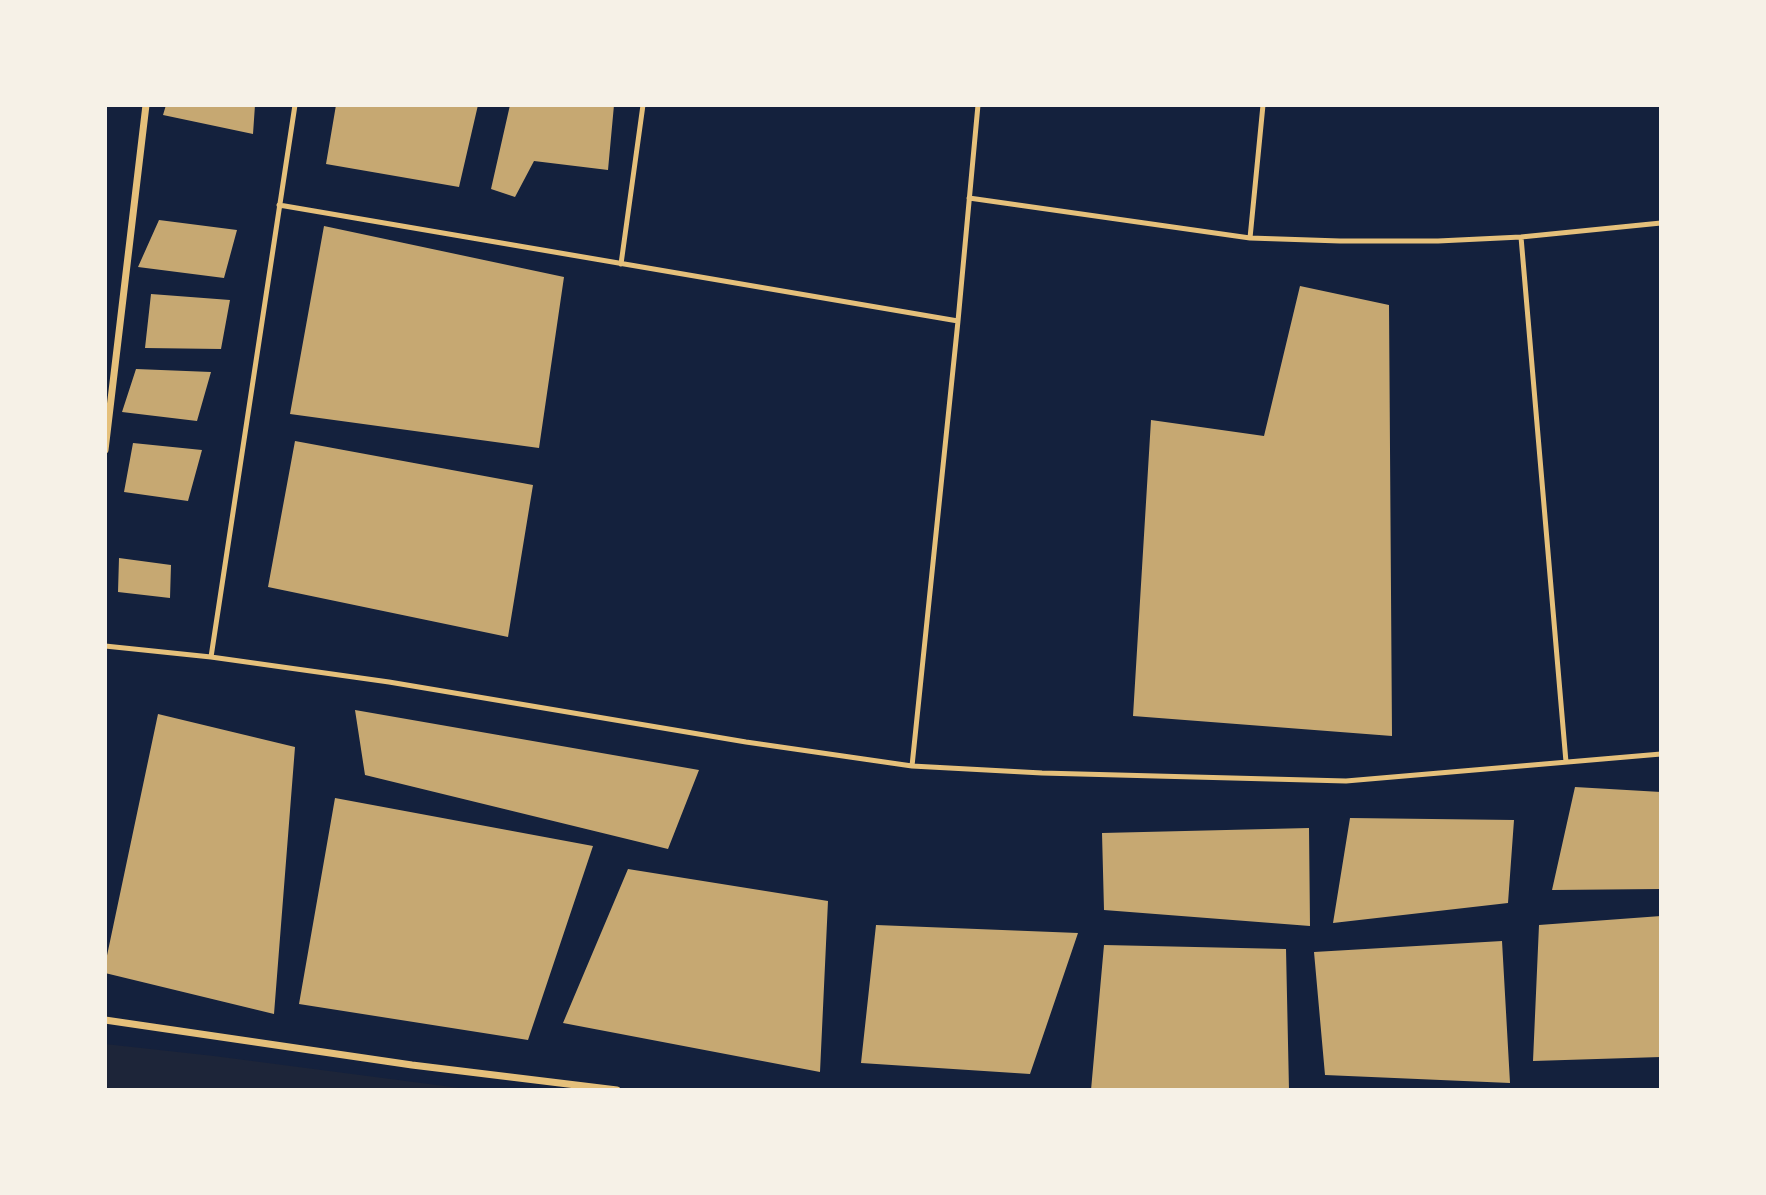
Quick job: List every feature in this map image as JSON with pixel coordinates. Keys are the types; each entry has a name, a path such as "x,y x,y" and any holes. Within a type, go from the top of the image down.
{"street":[{"path":"105,450 146,105"},
{"path":"105,1020 412,1065 617,1090"}],"lane":[{"path":"211,657 295,105"},
{"path":"621,264 643,105"},
{"path":"912,766 978,105"},
{"path":"1250,238 1263,105"},
{"path":"969,198 1250,238 1438,241 1521,237 1661,223"},
{"path":"279,205 958,321"},
{"path":"1521,237 1566,762"},
{"path":"105,646 211,657 389,682 746,742 912,766 1042,773 1346,781 1661,754"}],"shaded area":[{"path":"105,1044 214,1056 475,1090 105,1090"}],"building":[{"path":"166,105 255,105 253,134 163,115"},
{"path":"336,105 478,105 459,187 326,164"},
{"path":"510,105 614,105 608,170 534,161 515,197 491,189"},
{"path":"159,220 237,230 224,278 138,267"},
{"path":"324,226 564,277 539,448 290,414"},
{"path":"1300,286 1389,305 1392,736 1133,716 1151,420 1264,436"},
{"path":"151,294 230,300 221,349 145,348"},
{"path":"136,369 211,372 197,421 122,412"},
{"path":"295,441 533,485 508,637 268,587"},
{"path":"133,443 202,450 188,501 124,492"},
{"path":"119,558 171,565 170,598 118,592"},
{"path":"355,710 699,770 668,849 365,775"},
{"path":"158,714 295,747 274,1014 105,973"},
{"path":"1575,787 1661,792 1661,889 1552,890"},
{"path":"335,798 593,846 528,1040 299,1004"},
{"path":"1350,818 1514,820 1508,903 1333,923"},
{"path":"1309,828 1310,926 1104,910 1102,833"},
{"path":"628,869 828,901 820,1072 563,1023"},
{"path":"1661,916 1661,1057 1533,1061 1539,925"},
{"path":"876,925 1078,933 1030,1074 861,1063"},
{"path":"1502,941 1510,1083 1325,1075 1314,952"},
{"path":"1104,945 1286,949 1289,1090 1091,1090"}]}
